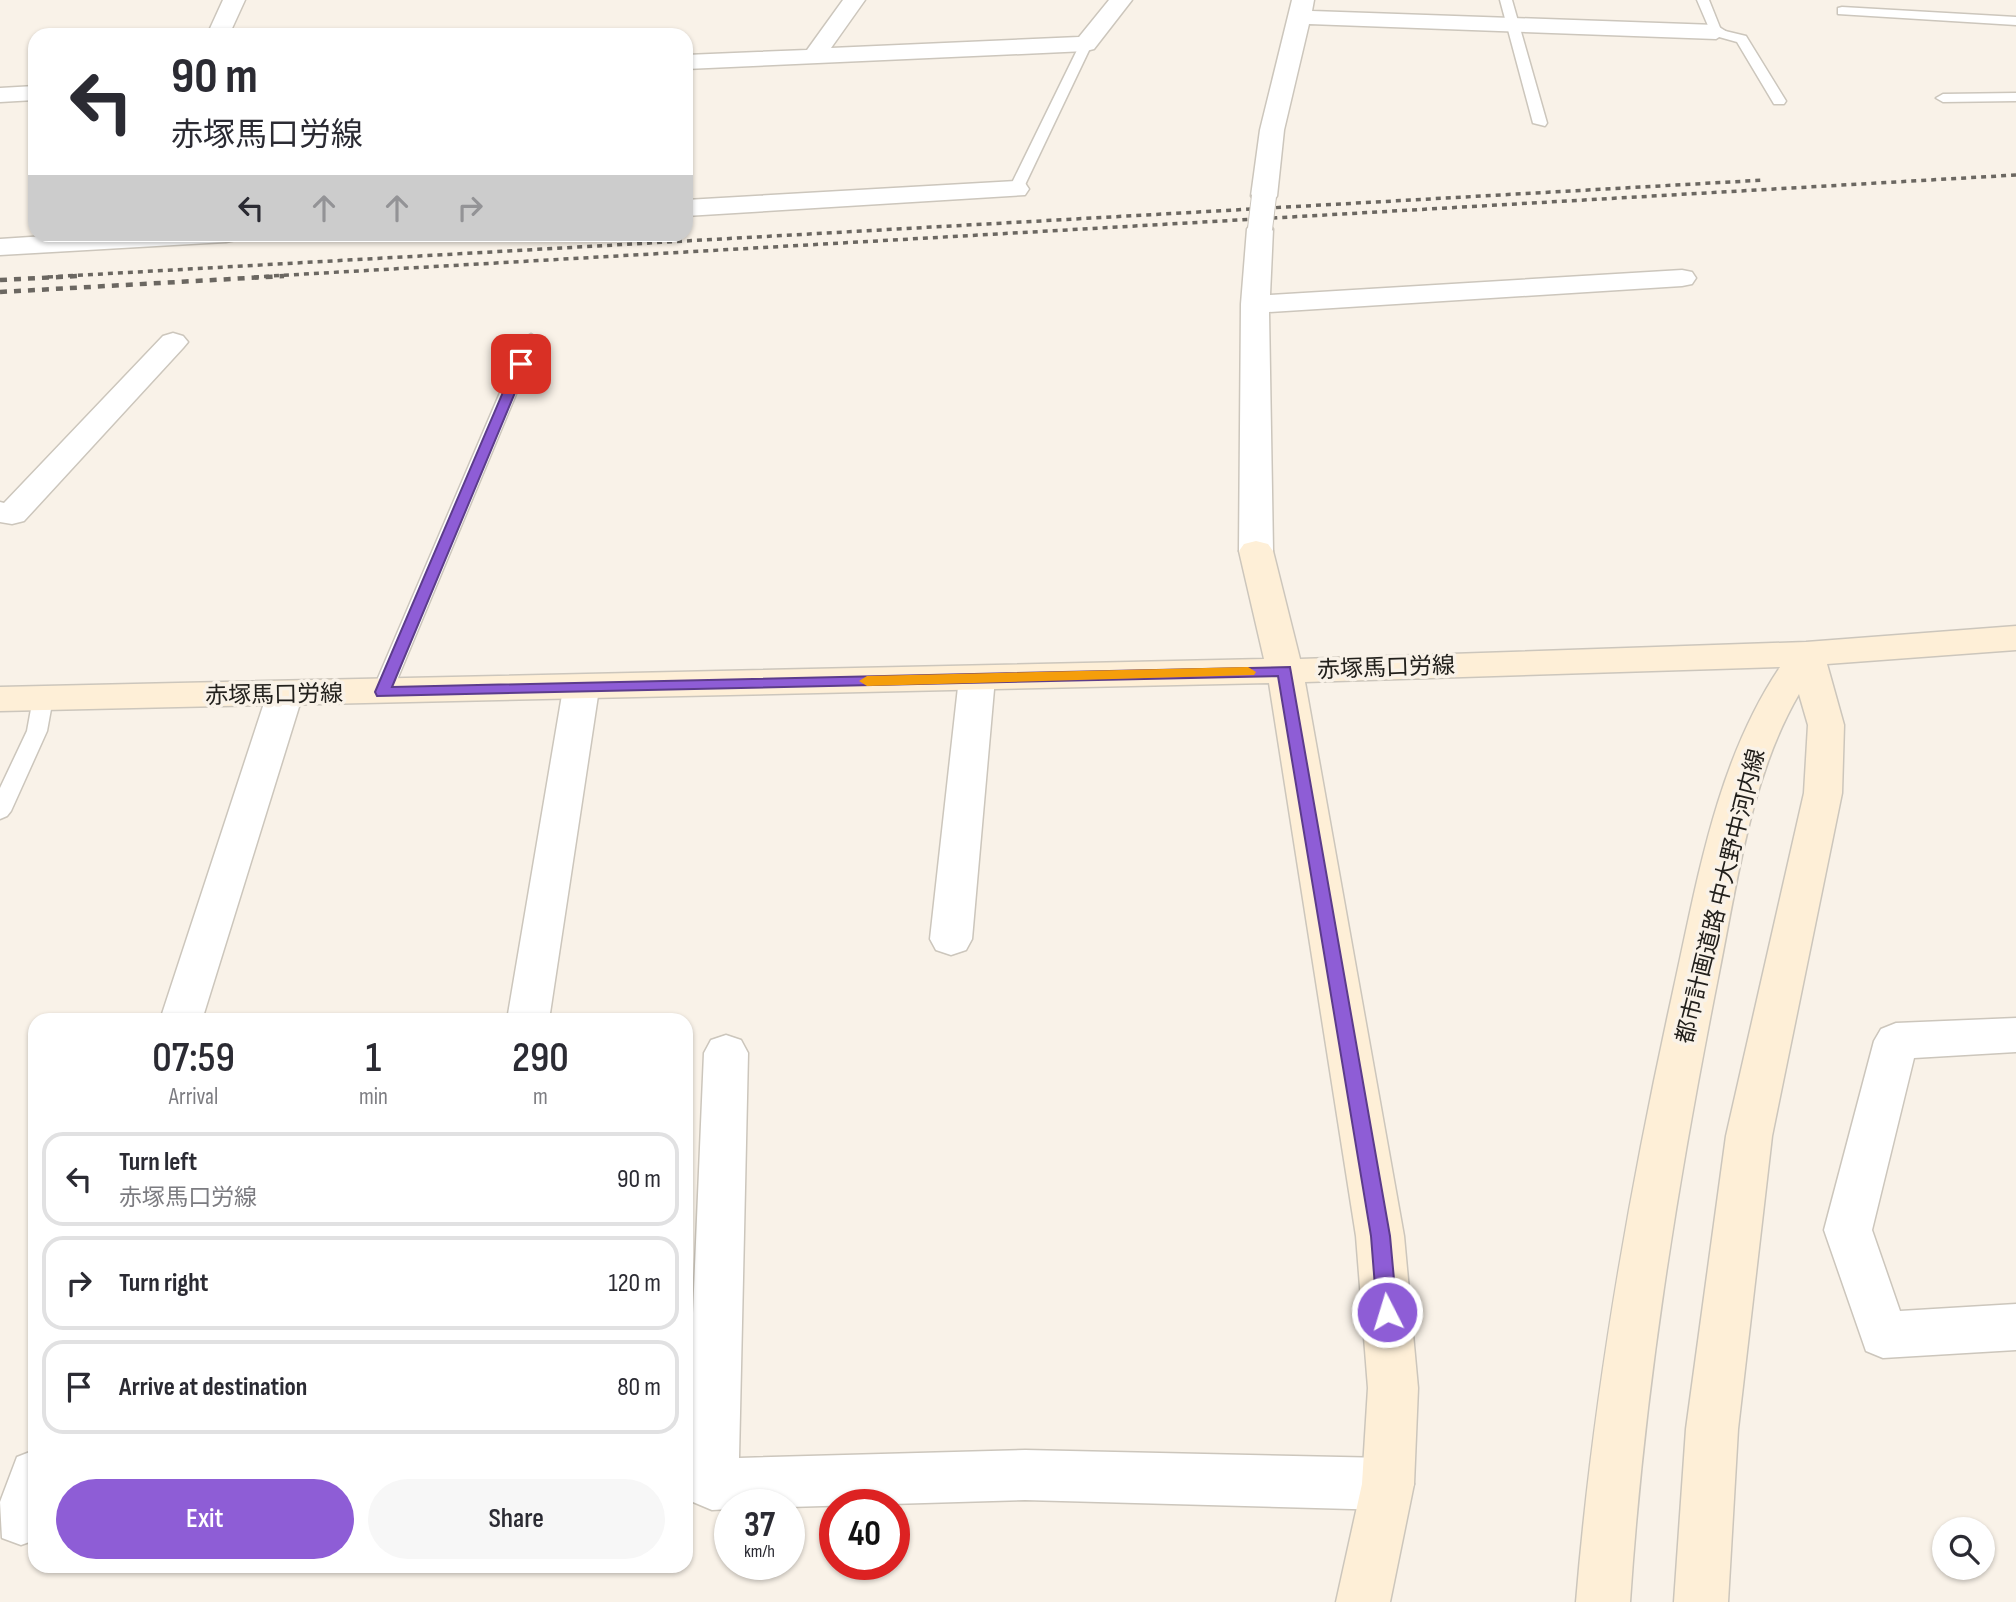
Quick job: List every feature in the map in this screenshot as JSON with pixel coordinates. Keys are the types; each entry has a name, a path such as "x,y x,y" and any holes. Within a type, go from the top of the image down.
{"street":[{"path":"221,28 234,0"},
{"path":"814,56 854,0"},
{"path":"693,62 1086,44 1121,0"},
{"path":"1363,1602 1388,1484 1393,1388 1380,1236 1284,671 1256,551 1255,304 1260,229 1272,130 1301,8 1512,25 1716,32"},
{"path":"0,95 28,93"},
{"path":"693,208 1017,189"},
{"path":"0,247 66,242"},
{"path":"1255,304 1682,278"},
{"path":"0,512 12,514 173,342"},
{"name":"赤塚馬口労線","path":"0,699 1284,671 1806,654 2016,638"},
{"path":"1701,1602 1712,1429 1749,1136 1824,793 1826,725 1806,654"},
{"name":"都市計画道路 中大野中河内線","path":"1603,1602 1622,1397 1667,1118 1722,868 1749,767 1769,715 1806,654"},
{"path":"951,939 977,678"},
{"path":"529,1013 581,688"},
{"path":"183,1013 285,694"},
{"path":"2016,1035 1896,1041 1848,1230 1883,1335 2016,1327"},
{"path":"726,1053 712,1484 1025,1475 1388,1484"}],"lane":[{"path":"1506,0 1541,122"},
{"path":"1703,0 1716,32 1742,38 1779,101"},
{"path":"1842,11 2016,21"},
{"path":"1017,189 1086,44"},
{"path":"1943,98 2016,97"},
{"path":"382,692 531,339"},
{"path":"0,811 37,731 43,698"}],"railway":[{"path":"254,277 2016,175"},
{"path":"693,241 1765,180"},
{"path":"48,277 668,242"},
{"path":"0,280 79,276"},
{"path":"0,292 284,276"}],"slow traffic":[{"path":"867,681 1248,672"}],"route":[{"path":"521,364 382,692 1284,671 1380,1236 1387,1312"}]}
